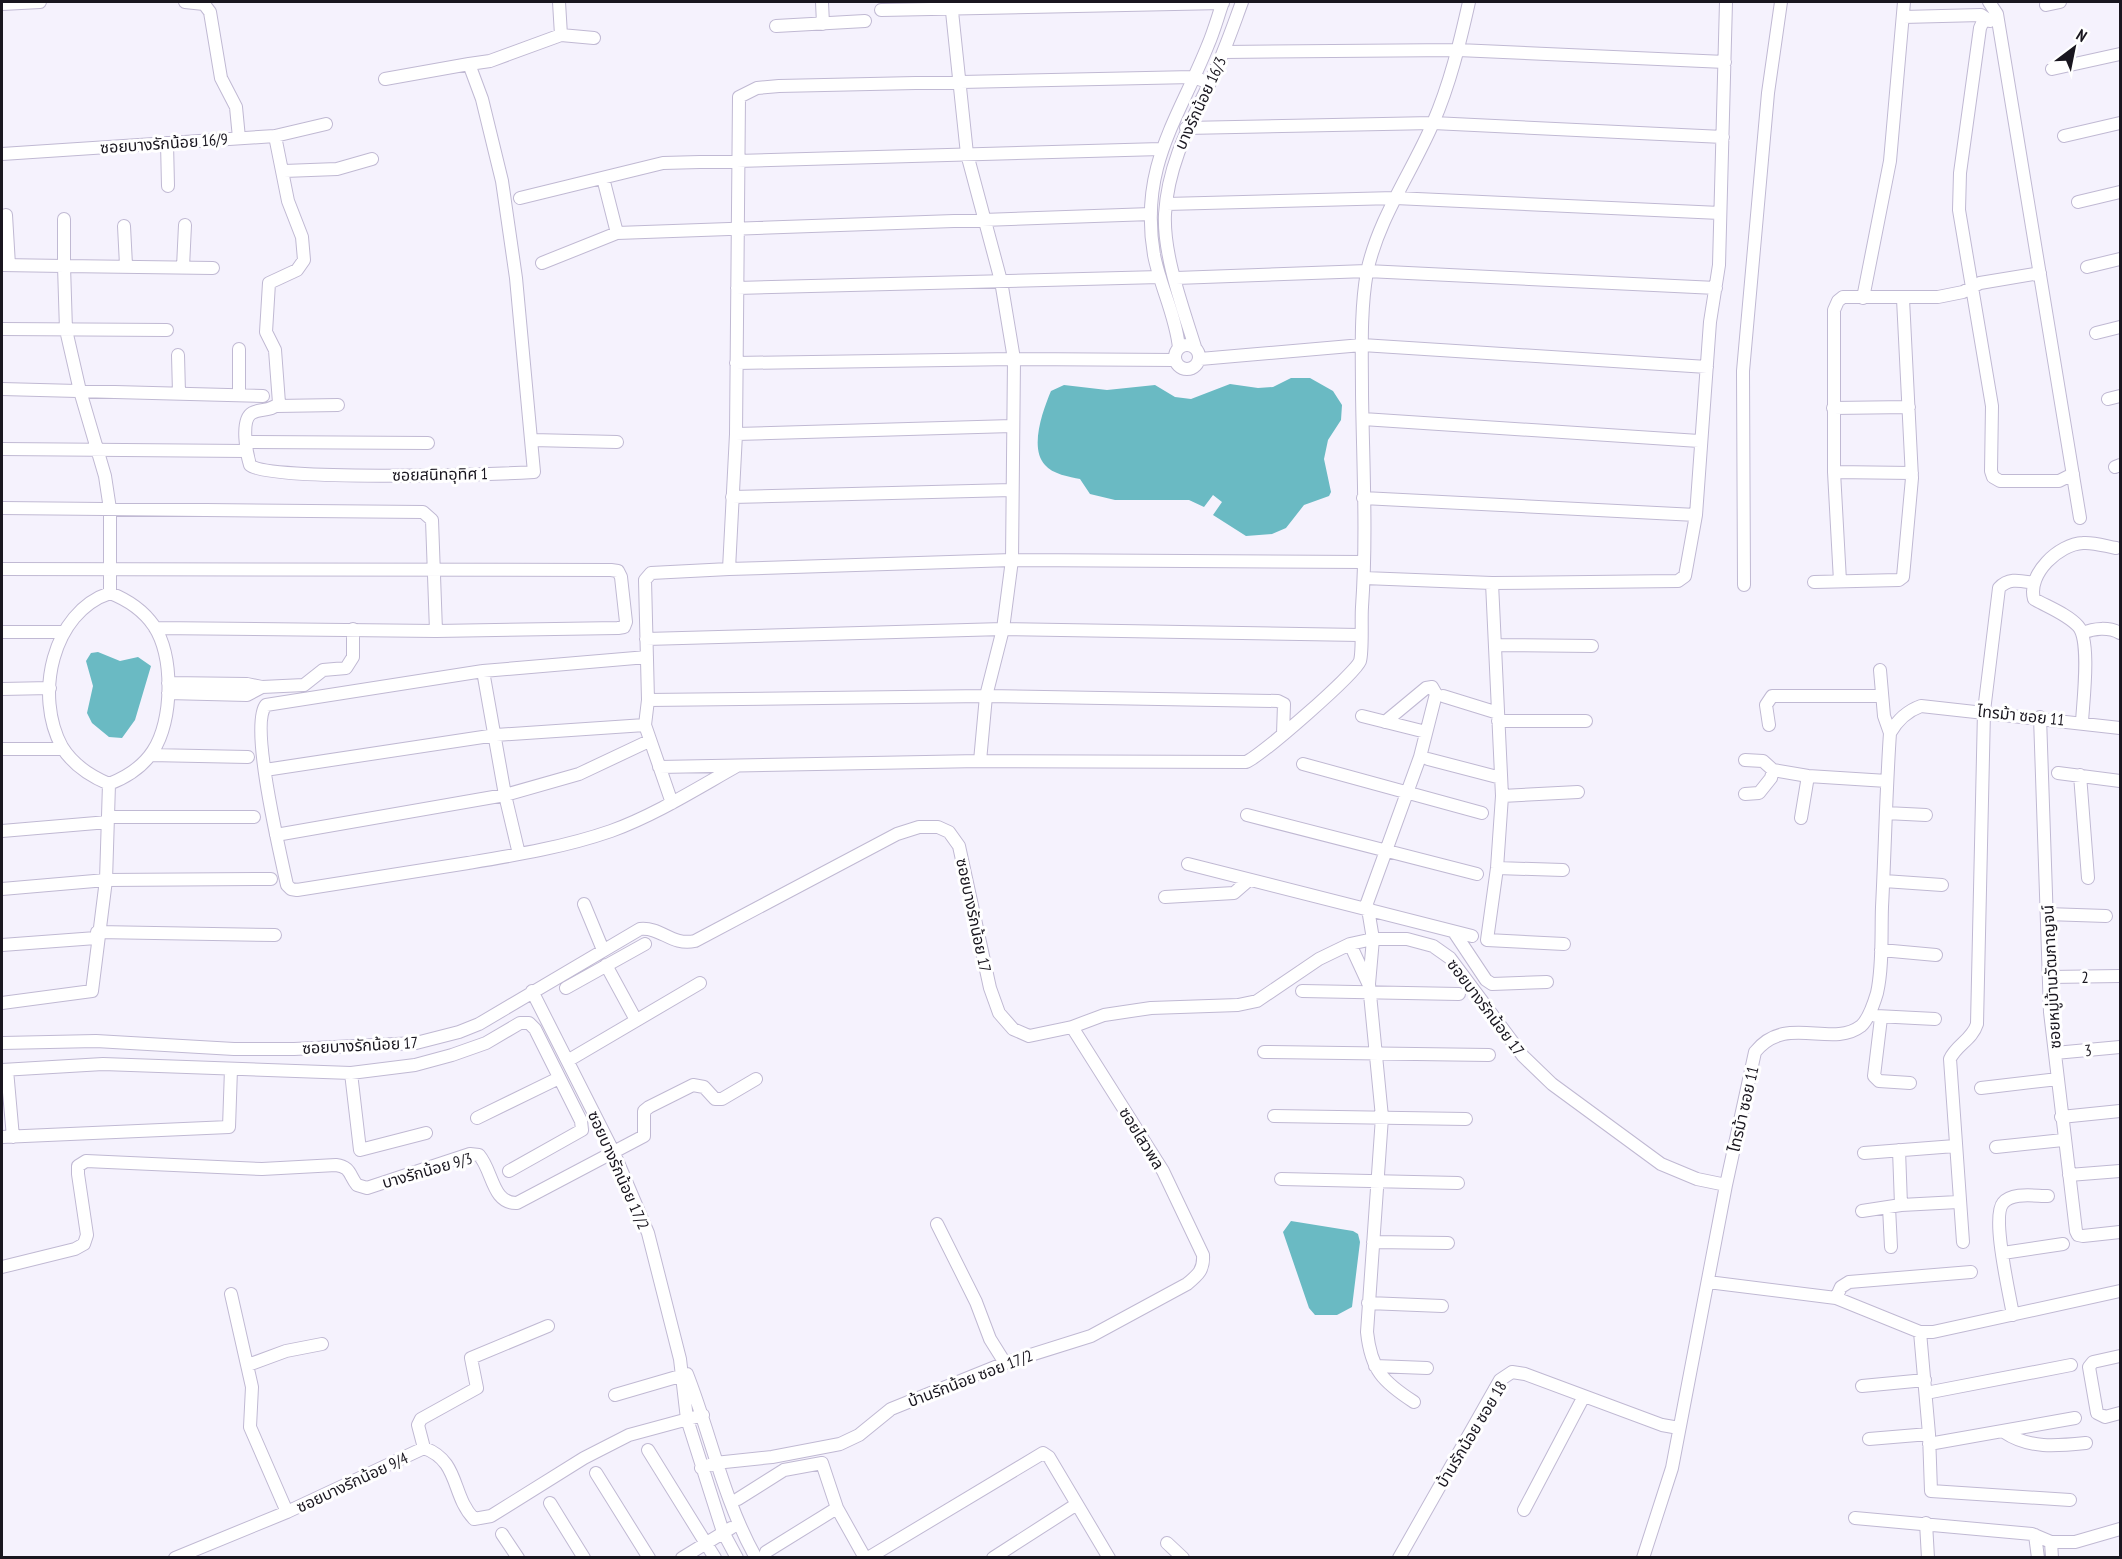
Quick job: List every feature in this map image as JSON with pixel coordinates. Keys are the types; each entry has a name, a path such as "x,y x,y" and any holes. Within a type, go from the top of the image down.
{"street":[{"path":"2,4 40,2"},
{"path":"185,2 212,4 221,78 236,107 239,138"},
{"path":"559,2 561,35"},
{"path":"822,2 823,24"},
{"path":"881,10 951,5 1223,2 1208,46 1161,149 1156,164 1151,214 1154,255 1179,367 1190,370 1196,366 1197,353"},
{"name":"บางรักน้อย 16/3","path":"1197,353 1169,252 1166,204 1171,168 1186,128 1224,52 1242,2"},
{"path":"659,767 981,761 1245,762 1253,759 1283,734 1358,665 1361,657 1360,635 1364,578 1362,345 1367,272 1395,198 1433,123 1458,50 1469,2"},
{"path":"1364,578 1492,583 1678,581 1685,576 1696,515 1700,441 1716,288 1726,2"},
{"path":"1744,585 1743,371 1768,93 1781,2"},
{"path":"1863,298 1890,161 1904,2"},
{"path":"2046,5 2060,2"},
{"path":"1990,3 1995,10 1987,17 1977,43 1960,173 1959,210 1992,406 1993,477 2000,481 2059,481 2073,474"},
{"path":"951,5 957,82 967,154 1001,281 1014,359 1012,560 1004,629 986,696 981,761"},
{"path":"1903,17 1987,17"},
{"path":"1987,17 2040,273 2080,518"},
{"path":"776,26 865,21"},
{"path":"385,79 490,61 561,35 594,38"},
{"path":"1224,52 1458,50 1725,62"},
{"path":"2052,69 2121,54"},
{"name":"ซอยสนิทอุทิศ 1","path":"246,447 254,469 268,473 440,476 534,472 516,278 502,181 482,99 469,64"},
{"path":"729,569 736,434 737,103 739,97 756,88 957,82 1193,77 1210,83"},
{"path":"1186,128 1433,123 1723,137"},
{"path":"2064,136 2121,123"},
{"name":"ซอยบางรักน้อย 16/9","path":"2,154 275,136 326,124"},
{"path":"275,136 284,171 288,201 302,237 304,260 297,270 271,280 267,295 266,332 276,357 279,403 276,406"},
{"path":"167,143 168,186"},
{"path":"520,198 663,163 1161,149"},
{"path":"284,171 337,169 372,159"},
{"path":"603,178 617,233"},
{"path":"2078,202 2121,192"},
{"path":"1166,204 1395,198 1720,213"},
{"path":"542,263 617,233 984,218 1151,214"},
{"path":"6,215 5,265 213,268"},
{"path":"64,219 66,330 80,391 105,476 110,509 110,593"},
{"path":"183,267 185,225"},
{"path":"124,226 126,265"},
{"path":"2087,267 2121,259"},
{"path":"1176,278 1367,272 1716,288"},
{"path":"1840,581 1833,408 1834,310 1838,301 1843,297 1938,297 1971,288 1980,283 2040,273"},
{"path":"737,288 1160,277"},
{"path":"1814,582 1899,580 1903,577 1912,473 1903,298"},
{"path":"2096,333 2121,327"},
{"path":"2,329 167,330"},
{"path":"736,363 1177,354 1187,345 1197,353 1362,345 1707,367"},
{"path":"239,350 239,395"},
{"path":"178,356 179,393"},
{"path":"2,389 263,396"},
{"path":"2108,399 2121,396"},
{"path":"246,447 249,415 276,406 338,405"},
{"path":"1833,408 1909,407"},
{"path":"1363,419 1700,441"},
{"path":"736,434 1012,426"},
{"path":"532,440 617,442"},
{"path":"2,449 98,450 428,443"},
{"path":"1834,472 1912,473"},
{"path":"732,497 1012,490"},
{"path":"1363,498 1696,515"},
{"path":"2,508 423,512 432,520 436,631"},
{"path":"2082,722 2085,667 2083,633 2077,625 2034,599 2034,583 2052,557 2072,545 2084,543 2116,548"},
{"path":"672,803 645,725 648,700 645,580 651,573 1012,560 1364,562"},
{"path":"2,568 618,571 621,577 626,622 624,627 618,628 436,631 155,628"},
{"path":"1963,1242 1958,1202 1950,1059 1953,1053 1974,1033 1977,1024 1984,711 1999,588 2004,582 2016,580 2034,583"},
{"path":"1492,583 1502,796 1497,868 1487,940 1564,945"},
{"path":"109,784 138,768 150,755 161,734 168,688 164,653 155,628 140,610 110,593"},
{"path":"109,784 81,769 63,749 52,716 50,688 53,663 63,632 84,605 110,593"},
{"path":"168,688 247,684 262,687 304,685 323,670 346,668 353,657 353,629"},
{"path":"646,639 1004,629 1360,635"},
{"path":"2083,633 2092,629 2114,630 2121,633"},
{"path":"2,632 63,632"},
{"path":"1495,645 1592,646"},
{"path":"647,657 483,671 266,705 260,716 265,770 287,885 291,889 384,877 519,854 612,830 672,803 738,766"},
{"path":"1880,670 1884,716 1890,733 1881,950 1877,991 1868,1014 1881,1018 1935,1019"},
{"path":"483,671 505,795 519,854"},
{"path":"1385,722 1426,688 1432,687 1436,694 1426,732 1384,851 1367,911 1373,939 1369,988 1382,1117 1367,1332 1374,1366 1389,1384 1414,1402"},
{"path":"2,689 50,688"},
{"path":"648,700 986,696 1278,701 1284,704 1283,734"},
{"path":"1443,696 1498,717 1586,721"},
{"path":"1769,725 1766,705 1772,696 1882,696"},
{"name":"ไทรม้า ซอย 11","path":"1890,733 1901,717 1921,706 2040,717 2121,728"},
{"path":"1362,716 1426,732"},
{"name":"ซอยหมู่บ้านวัฒกาญจน์","path":"2040,717 2050,977 2063,1140 2078,1235 2121,1232"},
{"path":"265,770 496,735 645,725"},
{"path":"276,835 505,795 579,774 649,741"},
{"path":"2,749 63,749"},
{"path":"150,755 248,757"},
{"path":"1428,759 1501,778"},
{"path":"1745,760 1763,761 1773,770 1808,776 1887,781"},
{"path":"1303,764 1482,813"},
{"path":"1745,794 1759,793 1771,778 1773,770"},
{"path":"2058,773 2121,781"},
{"path":"2080,775 2088,878"},
{"path":"1801,818 1808,776"},
{"path":"2,1002 87,994 92,991 97,935 106,880 109,784"},
{"path":"1502,796 1578,792"},
{"path":"1886,813 1926,815"},
{"path":"1247,815 1477,874"},
{"path":"2,831 108,820 254,817"},
{"name":"ซอยบางรักน้อย 17","path":"2,1043 96,1041 234,1049 416,1043 459,1032 479,1024 640,929 650,928 682,943 695,941 872,846 919,827 938,827 949,832 959,846 971,892 981,953 999,1012 1013,1029 1029,1036 1072,1027 1104,1015 1139,1010 1238,1005 1257,1001 1319,960 1350,944 1373,939 1407,939 1433,946 1450,958 1523,1056 1552,1084 1661,1164 1697,1179 1726,1185"},
{"path":"1188,864 1472,936"},
{"path":"1497,868 1563,870"},
{"path":"2,889 106,880 271,879"},
{"path":"1165,897 1234,893 1249,880"},
{"path":"1884,881 1942,885"},
{"path":"584,904 603,950"},
{"path":"2047,914 2106,916"},
{"path":"1454,933 1486,980 1492,984 1547,982"},
{"path":"2,945 97,935 275,935"},
{"path":"566,988 645,944"},
{"path":"1350,944 1369,988"},
{"path":"1881,950 1936,955"},
{"path":"606,965 636,1020"},
{"name":"2","path":"2050,977 2121,976"},
{"path":"569,1060 700,983"},
{"path":"1302,991 1369,988 1459,994"},
{"name":"ซอยบางรักน้อย 17/2","path":"532,991 569,1060 614,1153 648,1233 680,1359 703,1416 715,1463 737,1525 761,1555"},
{"name":"ไทรม้า ซอย 11","path":"1643,1557 1669,1478 1726,1185 1755,1052 1764,1041 1777,1034 1842,1032 1861,1026 1868,1014"},
{"path":"1881,1018 1874,1076 1879,1081 1910,1083"},
{"path":"231,1069 230,1127 7,1137 4,1070 103,1064 351,1073 414,1065 452,1055 486,1043 520,1023 529,1023 535,1029 581,1121 582,1130 509,1171"},
{"name":"ซอยไสวพล","path":"1072,1027 1163,1171 1203,1255"},
{"name":"3","path":"2055,1053 2121,1047"},
{"path":"1264,1052 1489,1055"},
{"path":"351,1073 360,1150 426,1133"},
{"path":"477,1118 559,1078"},
{"name":"บางรักน้อย 9/3","path":"2,1267 75,1250 84,1244 87,1235 78,1166 86,1161 262,1169 336,1165 345,1166 357,1185 367,1188 470,1154 479,1155 485,1162 499,1197 507,1203 518,1203 644,1136 642,1117 644,1111 649,1107 693,1085 704,1087 715,1099 722,1099 756,1079"},
{"path":"1980,1088 2058,1079"},
{"path":"2061,1117 2121,1111"},
{"path":"1274,1116 1466,1119"},
{"path":"1996,1147 2063,1140"},
{"path":"1864,1153 1955,1146"},
{"path":"1891,1247 1899,1150"},
{"path":"2069,1175 2121,1171"},
{"path":"1281,1179 1458,1183"},
{"path":"2013,1315 1999,1221 2000,1208 2004,1202 2015,1196 2048,1196"},
{"path":"1862,1211 1895,1206 1958,1202"},
{"path":"937,1224 976,1302 990,1339 1005,1363"},
{"path":"1373,1242 1448,1243"},
{"path":"2003,1253 2063,1244"},
{"name":"บ้านรักน้อย ซอย 17/2","path":"701,1468 715,1463 772,1457 840,1444 859,1435 891,1409 1005,1363 1091,1336 1187,1284 1204,1265 1203,1255"},
{"path":"1836,1298 1841,1287 1849,1282 1971,1272"},
{"path":"1708,1282 1836,1298 1920,1332 1933,1332 2121,1291"},
{"path":"231,1294 252,1387 250,1427 287,1512"},
{"path":"1368,1303 1442,1306"},
{"path":"424,1448 418,1425 421,1419 477,1388 471,1358 548,1326"},
{"path":"1920,1332 1929,1439 1929,1487 1935,1493 2070,1500"},
{"path":"248,1365 286,1351 322,1344"},
{"path":"2121,1356 2093,1362 2088,1367 2097,1413 2105,1417 2121,1413"},
{"path":"1862,1386 1925,1386 2071,1365"},
{"path":"1374,1366 1427,1368"},
{"name":"บ้านรักน้อย ซอย 18","path":"1399,1557 1500,1380 1512,1372 1526,1374 1583,1398 1662,1425 1679,1428"},
{"path":"615,1395 685,1375"},
{"name":"ซอยบางรักน้อย 17/2","path":"685,1375 687,1419 723,1532 737,1557"},
{"path":"1524,1510 1583,1398"},
{"path":"687,1419 703,1416"},
{"path":"1869,1439 1929,1439 2004,1432 2075,1418"},
{"name":"ซอยบางรักน้อย 9/4","path":"175,1557 287,1512 424,1448 440,1454 449,1466 463,1507 474,1519 491,1516 584,1458 629,1435 687,1419"},
{"path":"2004,1432 2016,1440 2034,1444 2086,1443"},
{"path":"648,1450 716,1557"},
{"path":"738,1498 784,1470 822,1463 837,1508 867,1557 1037,1454 1043,1453 1049,1457 1109,1557"},
{"path":"596,1473 649,1557"},
{"path":"550,1503 584,1557"},
{"path":"993,1557 1077,1504"},
{"path":"761,1555 837,1508"},
{"path":"1855,1518 2035,1535 2051,1542 2075,1542 2121,1529"},
{"path":"1926,1523 1928,1557"},
{"path":"682,1557 737,1525"},
{"path":"502,1534 518,1557"},
{"path":"2035,1535 2038,1557"},
{"path":"1167,1542 1183,1557"},
{"path":"2051,1542 2052,1557"}],"water":[{"path":"1291,378 1310,378 1333,391 1342,405 1341,420 1328,440 1324,459 1331,492 1329,496 1304,505 1286,528 1272,534 1246,536 1213,515 1222,502 1213,495 1204,507 1189,500 1115,500 1090,494 1080,479 1052,471 1040,458 1038,439 1044,408 1051,391 1064,385 1107,390 1155,385 1175,397 1191,399 1230,384 1258,388 1273,387"},
{"path":"98,652 120,661 138,657 151,666 135,720 122,738 109,737 92,723 87,713 93,686 86,661 91,653"},
{"path":"1291,1221 1353,1231 1358,1234 1360,1242 1352,1307 1337,1315 1315,1315 1309,1308 1283,1232"}]}
